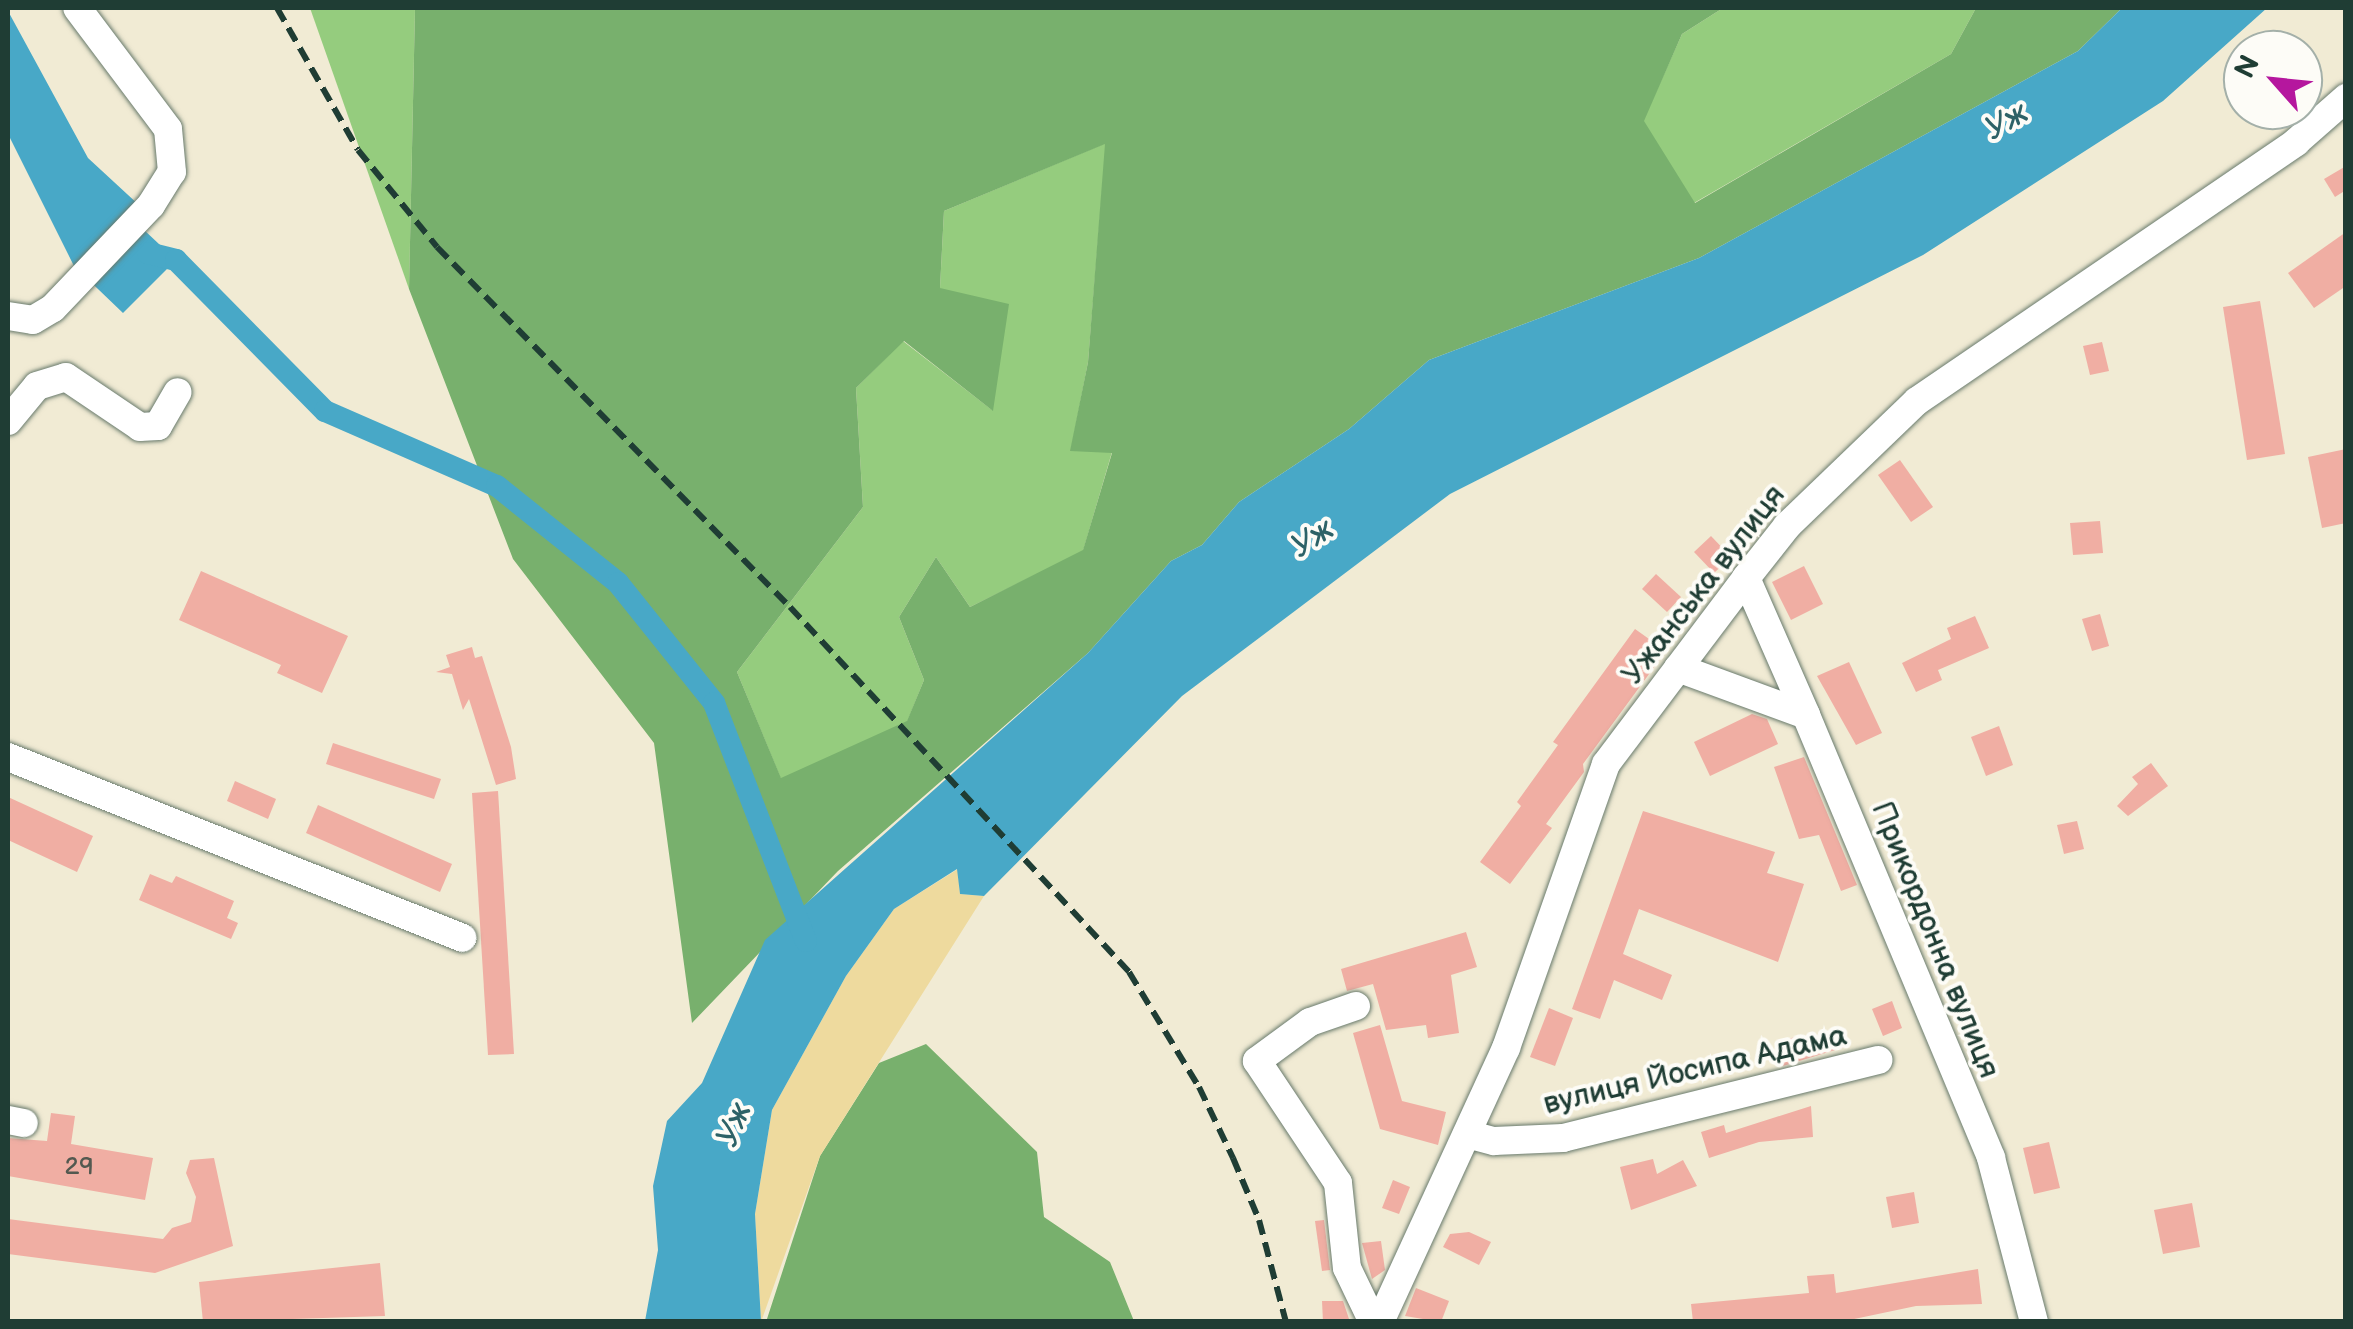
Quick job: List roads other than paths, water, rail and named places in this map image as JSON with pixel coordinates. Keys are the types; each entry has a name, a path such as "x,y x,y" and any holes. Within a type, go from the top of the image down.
{"street":[{"path":"8,316 33,320 80,282 152,205 172,172 168,129 77,8"},
{"name":"Ужанська вулиця","path":"1376,1322 1506,1048 1606,764 1787,526 1917,401 2296,142 2346,98"},
{"path":"8,420 38,386 66,377 140,427 158,426 178,392"},
{"name":"Прикордонна вулиця","path":"1746,578 1990,1158 2034,1322"},
{"path":"1678,668 1806,715"},
{"path":"8,757 462,938"},
{"name":"Ужанська вулиця","path":"1356,1006 1310,1022 1257,1061 1338,1183 1348,1268 1376,1322"},
{"name":"вулиця Йосипа Адама","path":"1466,1134 1494,1141 1564,1138 1879,1060"}],"water":[{"name":"Уж","path":"2122,8 2267,8 2242,30 2223,30 2223,47 2163,101 1923,255 1450,494 1182,696 984,896 960,894 957,869 894,909 846,976 772,1110 755,1214 761,1321 645,1321 658,1250 653,1186 667,1121 702,1083 765,940 1088,653 1171,561 1202,545 1239,502 1349,429 1429,360 1699,258 2078,51"},
{"path":"8,11 88,158 153,218 143,229 176,260 123,313 74,266 8,134"}],"waterway":[{"path":"148,253 176,260 325,411 497,486 618,583 714,703 806,941"}],"railway":[{"path":"277,8 358,150 437,247 790,607 1129,972 1199,1087 1233,1158 1259,1220 1286,1322"}]}
